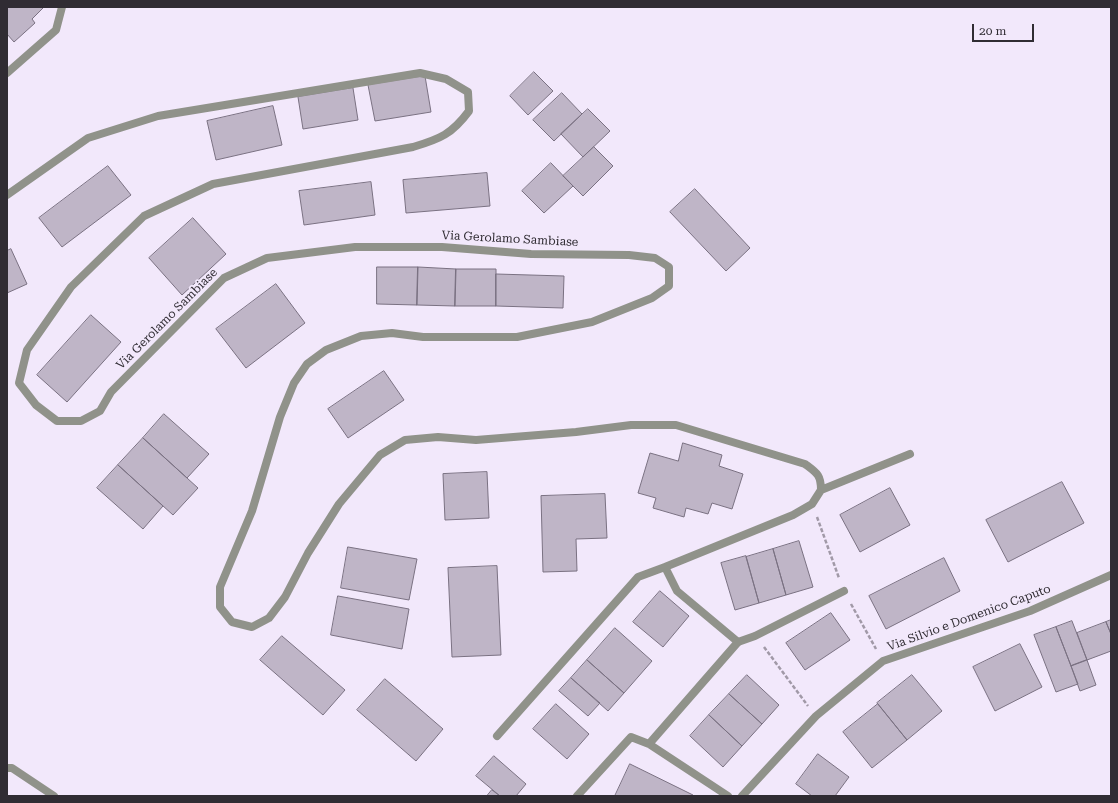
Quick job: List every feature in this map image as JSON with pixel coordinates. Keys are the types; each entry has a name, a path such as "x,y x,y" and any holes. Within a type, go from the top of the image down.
{"street":[{"path":"7,73 56,30 62,7"},
{"name":"Via Gerolamo Sambiase","path":"7,195 88,138 158,116 420,72 446,79 468,92 470,111 457,127 436,140 413,147 213,184 144,216 72,287 27,350 19,383 36,405 57,421 81,421 100,411 111,392 224,278 267,258 355,247 442,246 531,254 629,255 655,258 668,268 669,286 658,294 652,298 592,322 517,338 423,337 392,333 361,336 326,350 307,364 294,383 280,417 252,511 220,587 220,607 232,622 252,627 269,618 285,597 339,504 380,455 405,440 438,437 476,440 576,432 631,425 676,425 805,464 816,472 821,480 821,490"},
{"path":"497,736 638,577 793,516 812,504 821,490 910,454"},
{"path":"665,567 677,591 738,642"},
{"name":"Via Silvio e Domenico Caputo","path":"742,796 816,716 883,661 1030,611 1111,575"},
{"path":"649,744 738,642 756,636 844,591"},
{"path":"578,796 631,737 649,744 728,796"},
{"path":"7,768 12,768 54,796"}],"path":[{"path":"756,636 816,716"}],"building":[{"path":"7,7 43,8 32,19 35,23 14,42 7,34"},
{"path":"534,72 553,91 528,115 510,96"},
{"path":"425,76 431,112 375,121 368,85"},
{"path":"353,88 358,120 303,129 298,97"},
{"path":"562,93 582,114 554,141 533,120"},
{"path":"273,106 282,145 216,160 207,121"},
{"path":"588,109 610,131 583,157 561,134"},
{"path":"594,147 613,166 583,196 563,176"},
{"path":"551,163 573,186 544,213 522,191"},
{"path":"108,166 131,195 62,247 39,218"},
{"path":"487,173 490,206 406,213 403,180"},
{"path":"371,182 375,215 304,225 299,191"},
{"path":"695,189 750,248 726,271 670,212"},
{"path":"193,218 226,254 182,295 149,258"},
{"path":"11,249 27,284 7,293 7,251"},
{"path":"377,267 418,267 417,305 377,304"},
{"path":"418,267 456,269 455,306 417,305"},
{"path":"456,269 496,269 496,306 455,306"},
{"path":"496,274 564,276 563,308 496,306"},
{"path":"276,284 305,323 246,368 216,329"},
{"path":"91,315 121,342 67,402 37,375"},
{"path":"384,371 404,400 348,438 328,409"},
{"path":"164,414 209,454 187,478 143,438"},
{"path":"143,438 198,488 173,515 118,465"},
{"path":"683,443 722,455 719,466 743,474 732,509 712,503 708,514 686,508 684,517 653,508 656,498 638,493 650,453 678,461"},
{"path":"118,465 163,506 143,529 97,488"},
{"path":"487,472 489,518 445,520 443,474"},
{"path":"1062,482 1084,523 1008,562 986,520"},
{"path":"890,488 910,525 860,552 840,515"},
{"path":"605,494 607,538 576,539 577,571 543,572 541,496"},
{"path":"799,541 813,587 786,595 773,549"},
{"path":"348,547 417,559 409,600 341,588"},
{"path":"773,549 786,595 759,603 746,557"},
{"path":"746,556 759,603 735,610 721,563"},
{"path":"944,558 960,591 886,629 869,596"},
{"path":"497,566 501,655 452,657 448,568"},
{"path":"660,591 689,616 663,647 633,622"},
{"path":"338,596 409,609 402,649 331,635"},
{"path":"831,613 850,640 805,670 786,643"},
{"path":"1111,620 1111,634 1106,622"},
{"path":"1072,621 1087,660 1071,666 1056,627"},
{"path":"1106,622 1111,634 1111,651 1087,660 1077,633"},
{"path":"1056,627 1078,684 1056,692 1034,635"},
{"path":"615,628 652,661 624,693 587,660"},
{"path":"282,636 345,690 323,715 260,660"},
{"path":"1020,644 1042,687 995,711 973,667"},
{"path":"587,660 624,693 608,711 571,678"},
{"path":"1087,660 1096,685 1080,691 1071,666"},
{"path":"747,675 779,705 762,724 729,694"},
{"path":"912,675 942,711 907,740 877,703"},
{"path":"571,678 600,703 588,716 559,691"},
{"path":"385,679 443,729 416,761 357,710"},
{"path":"729,694 762,724 742,746 709,715"},
{"path":"556,704 589,734 567,759 533,729"},
{"path":"878,704 907,740 872,768 843,732"},
{"path":"709,715 742,746 723,767 690,736"},
{"path":"818,754 849,777 835,796 812,796 796,784"},
{"path":"494,756 526,784 516,796 500,796 476,776"},
{"path":"630,764 693,795 615,796"},
{"path":"492,790 500,796 487,796"}]}
